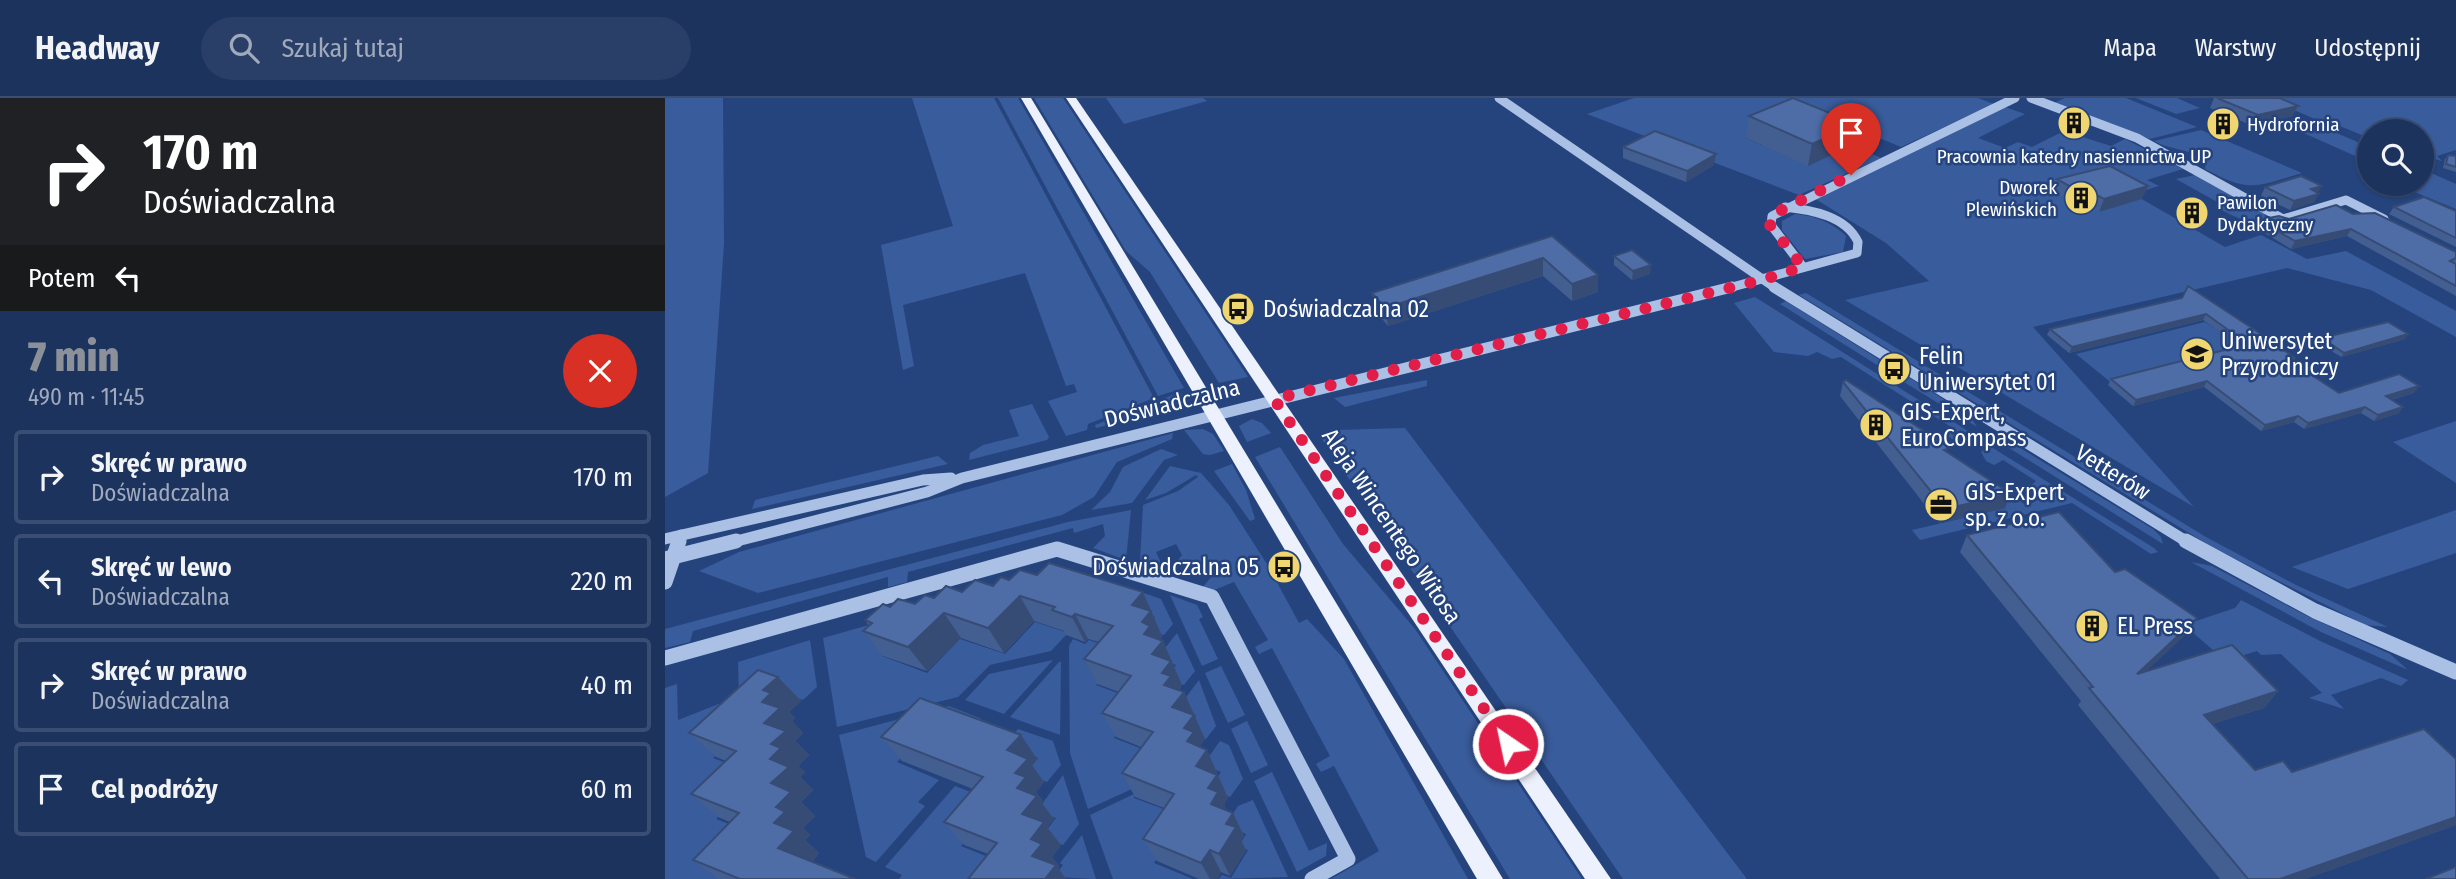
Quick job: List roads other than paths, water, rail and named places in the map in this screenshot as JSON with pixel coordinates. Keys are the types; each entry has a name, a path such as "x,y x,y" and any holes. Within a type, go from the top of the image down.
{"main road":[{"path":"1026,98 1491,879"},
{"name":"Aleja Wincentego Witosa","path":"1071,98 1599,879"}],"street":[{"name":"Vetterów","path":"1499,98 1762,280 2211,556 2315,611 2456,672"},
{"path":"1803,267 1770,225 1772,215 2015,98"},
{"path":"2034,98 2137,138 2283,219 2346,200 2390,222"},
{"path":"1785,207 1804,208 1837,221 1858,238 1857,253"},
{"name":"Doświadczalna","path":"670,558 914,496 962,478 1214,413 1762,280 1857,253"},
{"name":"Doświadczalna","path":"665,539 923,480 962,478"},
{"path":"665,582 670,558 681,535"},
{"path":"665,658 1057,549 1212,597 1348,859 1312,879"}],"place":[{"name":"Pracownia katedry nasiennictwa UP","path":"2074,123"},
{"name":"Hydrofornia","path":"2223,124"},
{"name":"Dworek Plewińskich","path":"2081,198"},
{"name":"Pawilon Dydaktyczny","path":"2192,213"},
{"name":"Doświadczalna 02","path":"1238,309"},
{"name":"Uniwersytet Przyrodniczy","path":"2197,354"},
{"name":"Felin Uniwersytet 01","path":"1894,369"},
{"name":"GIS-Expert, EuroCompass","path":"1876,425"},
{"name":"GIS-Expert sp. z o.o.","path":"1941,505"},
{"name":"Doświadczalna 05","path":"1284,567"},
{"name":"EL Press","path":"2092,626"}]}
